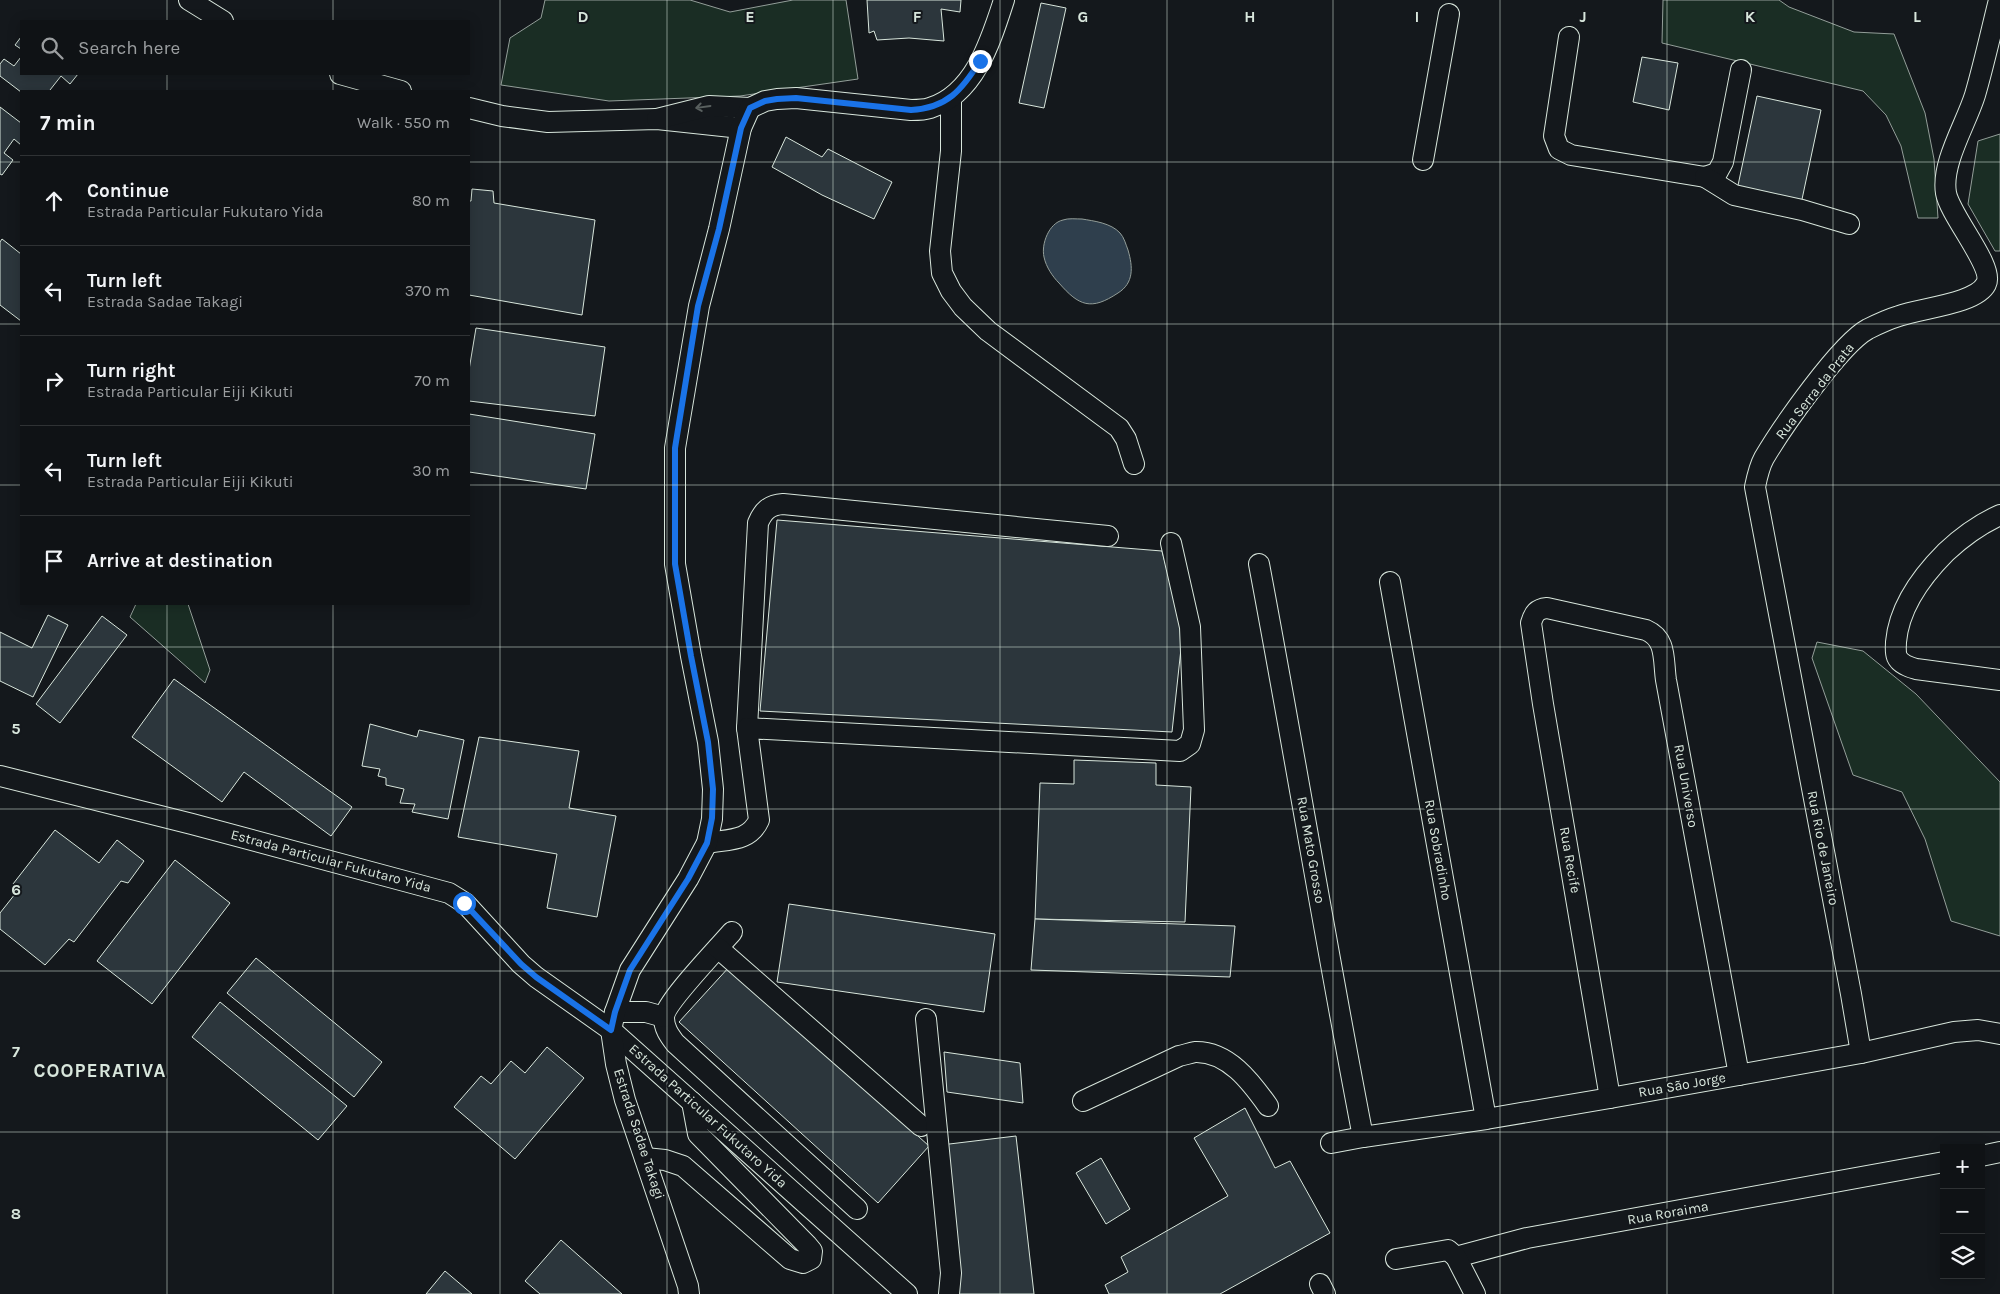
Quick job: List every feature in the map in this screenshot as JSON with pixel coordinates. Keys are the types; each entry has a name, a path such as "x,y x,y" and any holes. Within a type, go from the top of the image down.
{"street":[{"path":"189,0 221,20"},
{"path":"657,119 709,106 750,108 765,101 796,98 911,110 928,109 951,98 967,82 993,34 1004,0"},
{"name":"Rua Serra da Prata","path":"1784,643 1756,501 1755,487 1758,471 1764,458 1789,420 1853,340 1867,330 1900,316 1965,299 1976,294 1987,283 1988,273 1980,256 1957,220 1946,193 1946,180 1951,160 1974,97 1999,0"},
{"path":"1423,160 1449,14"},
{"path":"1569,37 1554,136 1558,149 1571,155 1705,177 1734,195 1802,210 1849,224"},
{"path":"1705,177 1717,173 1723,162 1741,70"},
{"path":"344,75 397,90"},
{"path":"951,98 951,151 940,251 942,273 951,292 963,307 988,331 1119,428 1126,439 1134,464"},
{"path":"470,108 502,116 548,122 657,119 741,128"},
{"name":"Estrada Sadae Takagi","path":"689,1294 688,1286 626,1100 616,1064 613,1021 630,970 688,879 707,843 712,818 713,789 708,742 675,564 675,448 698,306 719,229 741,128 750,108"},
{"path":"707,843 747,836 754,830 759,820 747,728 758,523 762,513 772,505 782,504 1108,536"},
{"path":"2000,515 1981,524 1946,552 1928,573 1906,605 1898,626 1896,649 1897,658 1904,665 1916,669 2000,680"},
{"path":"747,728 1180,751 1190,744 1194,730 1190,628 1172,543"},
{"name":"Rua Mato Grosso","path":"1259,564 1363,1136"},
{"name":"Rua Sobradinho","path":"1390,582 1486,1119"},
{"name":"Rua Universo","path":"1531,623 1534,614 1539,609 1547,608 1646,630 1656,634 1661,643 1666,680 1739,1074"},
{"name":"Rua Recife","path":"1531,623 1544,714 1610,1098"},
{"name":"Rua Rio de Janeiro","path":"1784,643 1861,1053"},
{"name":"Estrada Particular Fukutaro Yida","path":"0,776 192,824 449,893 464,903 521,964 536,977 613,1021 692,1102 907,1294"},
{"path":"732,932 672,1002 664,1017 667,1033 675,1043 857,1210"},
{"path":"718,948 921,1126"},
{"path":"613,1021 646,1012 664,1017"},
{"path":"926,1020 951,1273 948,1294"},
{"name":"Rua São Jorge","path":"1331,1144 1363,1136 1486,1119 1861,1053 1954,1032 1978,1030 2000,1034"},
{"path":"1083,1101 1180,1056 1195,1052 1221,1059 1234,1066 1250,1080 1268,1106"},
{"path":"645,1158 665,1160 683,1166 790,1259 803,1263 811,1259 812,1251 808,1245 698,1134 692,1102"},
{"path":"1985,1155 2000,1152"},
{"name":"Rua Roraima","path":"1396,1259 1444,1250 1452,1252 1456,1257 1527,1238 1940,1163"},
{"path":"1456,1257 1475,1294"}],"green space":[{"path":"545,0 690,0 730,12 793,0 846,0 858,79 740,96 609,101 501,85 510,38 541,18"},
{"path":"1663,0 1779,0 1789,7 1854,32 1894,34 1925,113 1934,159 1938,218 1918,218 1901,146 1886,115 1863,91 1662,43"},
{"path":"2000,134 2000,251 1995,251 1968,204 1978,141"},
{"path":"136,605 188,605 210,670 205,683 130,617"},
{"path":"1817,642 1863,651 1916,694 2000,782 2000,936 1951,921 1925,839 1902,792 1853,775 1812,658"}],"water":[{"path":"1065,219 1082,219 1102,223 1116,230 1124,239 1131,262 1130,279 1123,289 1109,299 1093,304 1079,301 1066,291 1052,275 1046,264 1043,252 1047,235 1054,225"}],"building":[{"path":"867,0 961,0 960,12 941,9 944,41 909,38 877,40 874,31 869,33"},
{"path":"1041,3 1066,8 1044,108 1019,103"},
{"path":"20,38 20,48 15,45"},
{"path":"1642,57 1678,63 1669,110 1633,102"},
{"path":"20,58 20,75 77,75 70,84 61,76 50,90 20,91 0,76 0,64 4,59 14,66"},
{"path":"1757,96 1821,110 1801,204 1737,190"},
{"path":"0,107 20,122 20,144 14,139 4,153 13,160 2,175 0,174"},
{"path":"786,137 822,157 828,149 892,182 874,219 822,195 772,167"},
{"path":"472,189 493,191 494,203 595,220 582,315 470,295"},
{"path":"2,239 20,253 20,320 0,305 0,242"},
{"path":"476,328 605,347 595,416 470,401 470,364"},
{"path":"470,414 595,434 586,489 470,472"},
{"path":"777,520 1162,551 1183,630 1172,732 760,711"},
{"path":"48,615 68,625 33,697 0,681 0,632 32,648"},
{"path":"102,616 127,635 60,723 36,704"},
{"path":"174,679 352,807 331,836 244,772 222,802 132,737"},
{"path":"370,724 417,737 419,730 464,740 448,819 412,812 415,804 400,803 404,789 386,785 386,778 378,776 380,769 362,766"},
{"path":"479,737 579,751 569,808 616,816 597,917 547,908 557,854 458,837"},
{"path":"1074,760 1156,763 1156,785 1191,787 1185,922 1035,919 1040,783 1074,784"},
{"path":"55,830 99,863 117,840 144,861 128,883 121,881 74,942 69,939 45,965 0,929 0,913 19,889 13,884"},
{"path":"175,860 230,903 152,1004 97,961"},
{"path":"789,904 995,934 984,1012 777,982"},
{"path":"1035,919 1235,926 1230,977 1031,970"},
{"path":"256,958 382,1062 354,1097 227,993"},
{"path":"730,966 929,1146 878,1203 679,1022"},
{"path":"220,1002 347,1106 318,1140 192,1037"},
{"path":"547,1047 584,1078 515,1159 454,1107 481,1076 491,1084 511,1061 525,1073"},
{"path":"944,1052 1020,1063 1023,1103 947,1092"},
{"path":"1245,1108 1275,1168 1290,1161 1330,1233 1220,1294 1109,1294 1105,1285 1128,1272 1121,1257 1228,1196 1194,1138"},
{"path":"1016,1136 1034,1294 959,1294 941,1145"},
{"path":"1101,1158 1130,1209 1106,1224 1076,1173"},
{"path":"561,1240 622,1294 540,1294 525,1281"},
{"path":"445,1271 472,1294 426,1294"}],"district":[{"name":"COOPERATIVA","path":"100,1071"}],"route":[{"path":"464,903 521,964 536,977 611,1030 615,1012 630,970 688,879 707,843 712,818 713,789 708,742 675,564 675,448 698,306 719,229 741,128 750,108 765,101 777,99 796,98 819,102 911,110 928,109 951,98 967,82 980,61"}]}
